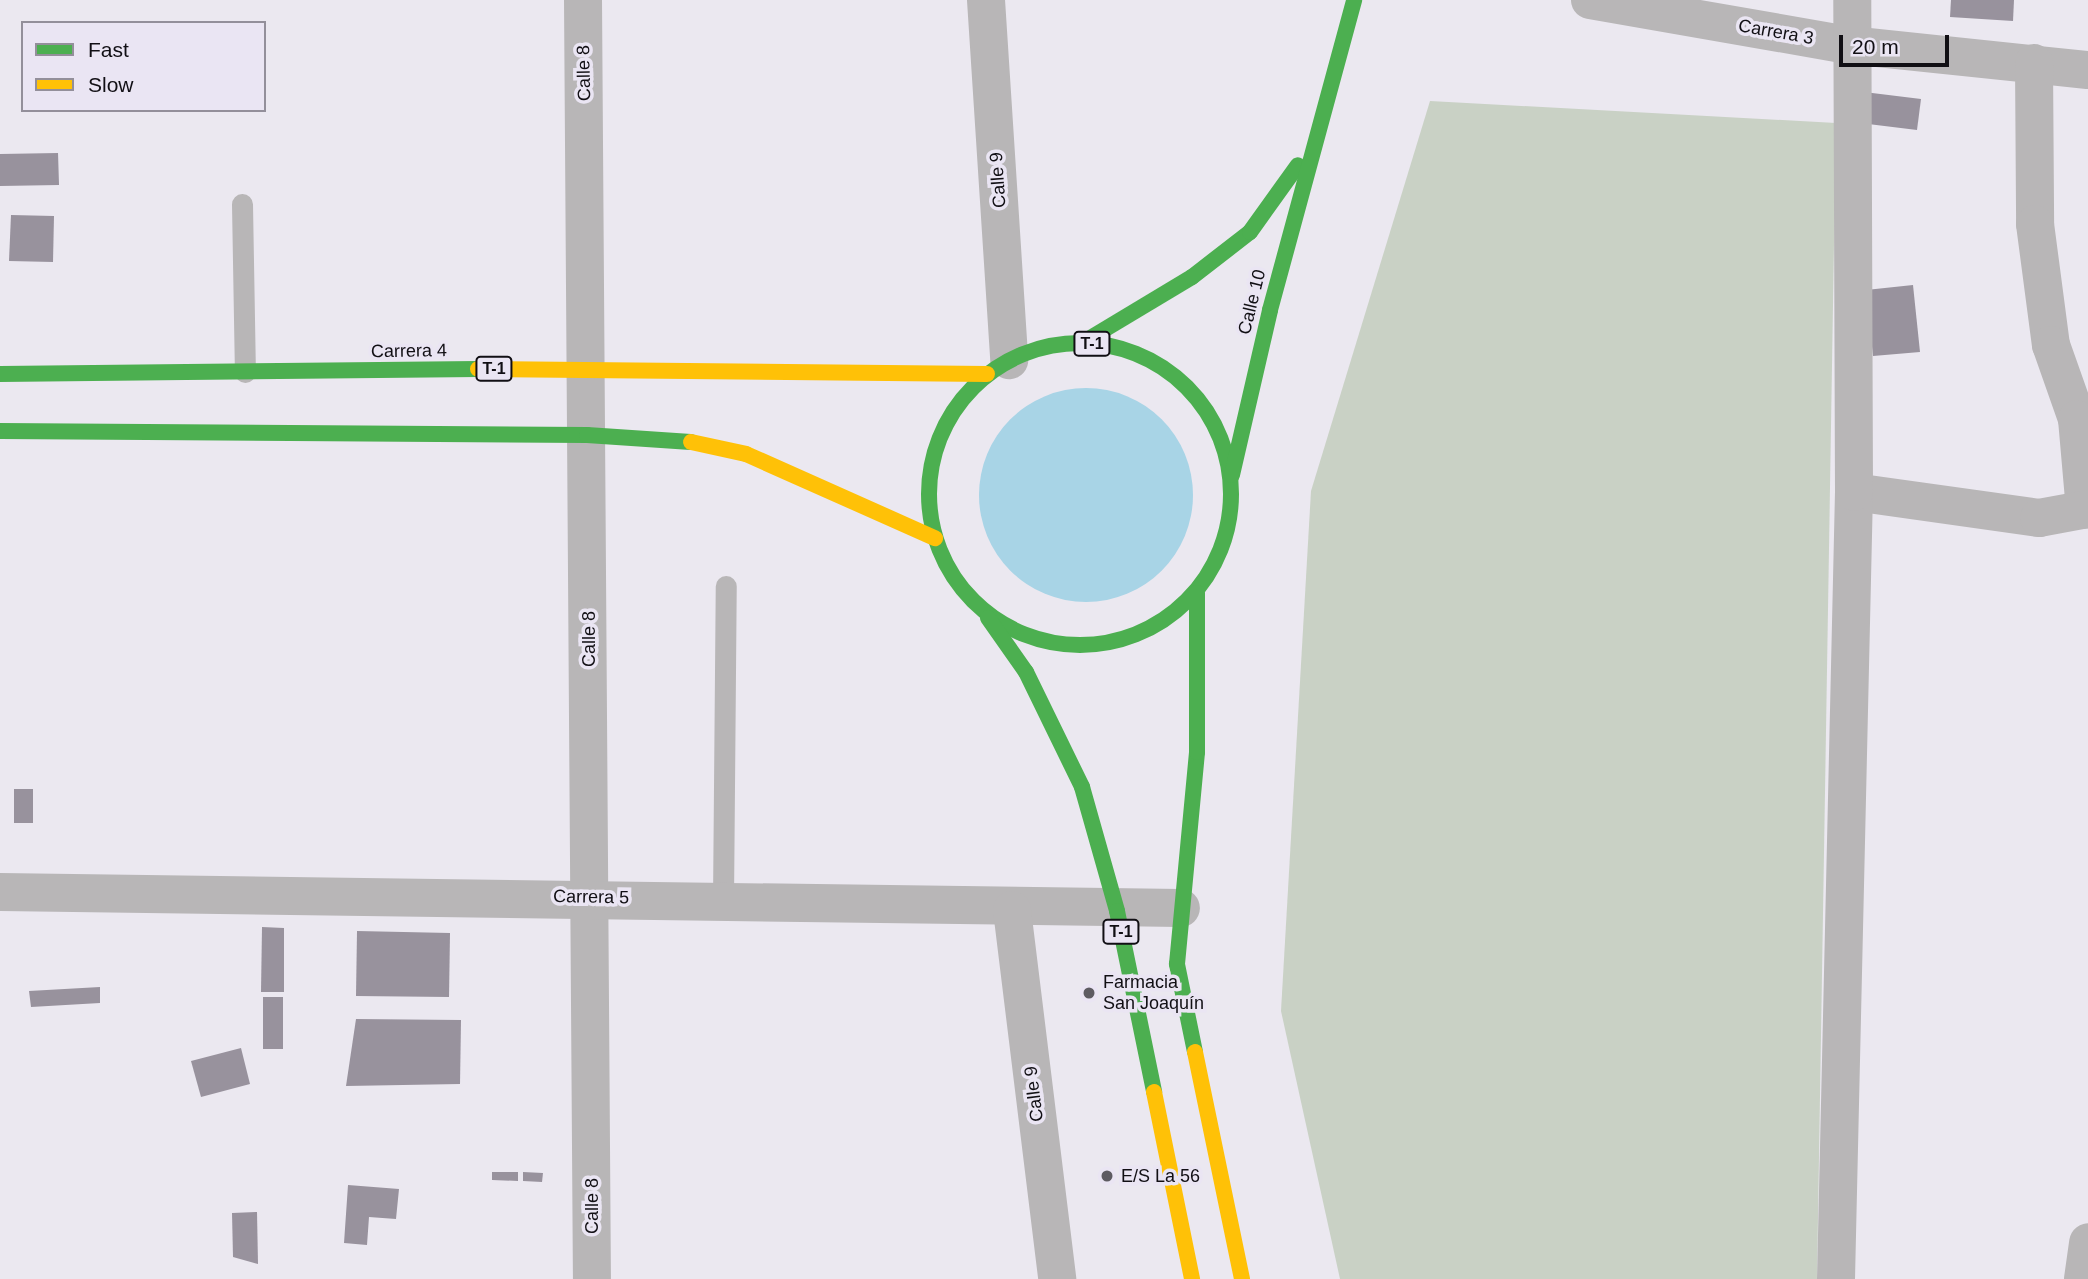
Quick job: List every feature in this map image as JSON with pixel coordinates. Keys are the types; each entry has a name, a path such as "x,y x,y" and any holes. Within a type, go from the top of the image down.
{"main road":[{"name":"Calle 10","path":"1232,475 1313,140 1354,0"},
{"name":"Calle 10","path":"1082,343 1192,277 1250,232 1313,140"},
{"name":"T-1","path":"982,610 1034,637 1069,645 1117,642 1160,623 1197,593 1222,547 1231,517 1232,475 1220,433 1197,397 1173,375 1125,349 1082,343 1056,345 998,367 955,407 935,448 928,492 935,538 953,578 982,610 1026,672 1062,737 1117,911 1192,1279"},
{"name":"Carrera 4","path":"0,374 998,367"},
{"path":"0,431 587,435 692,442 746,454 935,538"},
{"name":"T-1","path":"1197,593 1197,752 1177,964 1183,1009 1242,1279"}],"street":[{"name":"Calle 8","path":"583,0 589,369 587,435 592,1279"},
{"name":"Calle 9","path":"986,0 998,367"},
{"name":"Carrera 3","path":"1590,0 1849,45 2088,70"},
{"path":"1836,1279 1854,492 1849,45 1852,0"},
{"path":"1854,492 2039,518 2087,509 2077,419 2051,345 2035,225 2034,63"},
{"name":"Carrera 5","path":"0,892 591,896 1012,910 1117,911 1181,908"},
{"name":"Calle 9","path":"1012,910 1057,1279"},
{"path":"2084,1279 2088,1242"}],"lane":[{"path":"242,204 246,372"},
{"path":"723,901 726,586"}],"shaded area":[{"path":"1430,101 1836,123 1817,1279 1340,1279 1281,1011 1311,491"}],"water":[{"path":"1086,388 1127,396 1162,419 1185,454 1193,495 1185,536 1162,571 1127,594 1086,602 1045,594 1010,571 987,536 979,495 987,454 1010,419 1045,396"}],"building":[{"path":"1951,0 2014,0 2013,21 1950,17"},
{"path":"1864,92 1921,99 1917,130 1860,123"},
{"path":"58,153 59,185 0,186 0,154"},
{"path":"11,215 54,216 53,262 9,261"},
{"path":"1913,285 1920,352 1873,356 1866,290"},
{"path":"14,789 33,789 33,823 14,823"},
{"path":"262,927 284,928 284,992 261,992"},
{"path":"357,931 450,933 449,997 356,996"},
{"path":"100,987 100,1003 31,1007 29,991"},
{"path":"263,997 283,997 283,1049 263,1049"},
{"path":"356,1019 461,1020 460,1084 346,1086"},
{"path":"241,1048 250,1084 201,1097 191,1061"},
{"path":"492,1172 518,1172 518,1181 492,1180"},
{"path":"523,1172 543,1173 542,1182 523,1181"},
{"path":"348,1185 399,1189 396,1219 369,1217 367,1245 344,1243"},
{"path":"257,1212 258,1264 233,1257 232,1213"}],"traffic: fast":[{"path":"1232,475 1270,310 1354,0"},
{"path":"1082,343 1192,277 1250,232 1298,165"},
{"path":"1080,343 1109,346 1138,355 1164,368 1187,387 1206,410 1219,436 1228,465 1231,494 1228,523 1219,552 1206,578 1187,601 1164,620 1138,633 1109,642 1080,645 1051,642 1022,633 996,620 973,601 954,578 941,552 932,523 929,494 932,465 941,436 954,410 973,387 996,368 1022,355 1051,346 1080,343"},
{"path":"0,374 478,369"},
{"path":"0,431 587,435 691,442"},
{"path":"1195,1052 1177,964 1197,752 1197,593"},
{"path":"988,618 1026,672 1082,787 1117,911 1154,1092"}],"traffic: slow":[{"path":"478,369 987,374"},
{"path":"691,442 746,454 935,538"},
{"path":"1195,1052 1242,1279"},
{"path":"1154,1092 1192,1279"}],"place":[{"name":"Farmacia San Joaquín","path":"1089,993"},
{"name":"E/S La 56","path":"1107,1176"}]}
